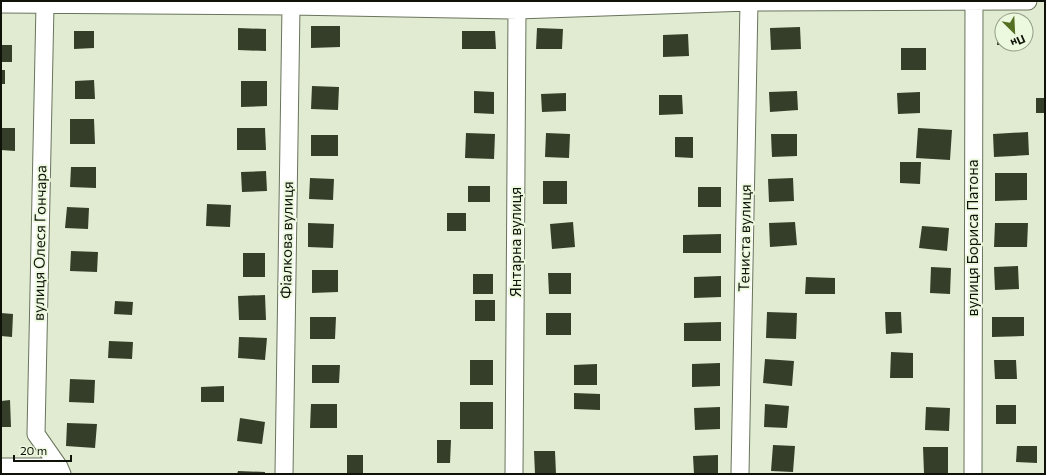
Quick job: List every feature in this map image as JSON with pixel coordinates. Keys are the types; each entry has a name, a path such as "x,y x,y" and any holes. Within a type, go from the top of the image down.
{"street":[{"path":"1,4 290,6 517,10 749,2 1028,1"},
{"name":"Тениста вулиця","path":"740,474 749,2"},
{"name":"вулиця Бориса Патона","path":"973,474 974,2"},
{"name":"вулиця Олеся Гончара","path":"46,5 36,434 61,471"},
{"name":"Фіалкова вулиця","path":"284,474 290,6"},
{"name":"Янтарна вулиця","path":"514,474 517,10"},
{"path":"1,467 61,471"}],"building":[{"path":"311,26 340,26 340,47 311,48"},
{"path":"800,27 801,49 771,50 770,28"},
{"path":"238,28 266,29 266,51 238,50"},
{"path":"537,28 563,29 562,49 536,49"},
{"path":"74,31 94,31 94,48 74,49"},
{"path":"462,31 495,31 496,49 462,49"},
{"path":"688,34 689,56 663,57 663,35"},
{"path":"1,45 12,45 12,62 1,62"},
{"path":"901,48 926,48 926,70 901,70"},
{"path":"1,70 5,70 5,84 1,84"},
{"path":"94,80 95,99 75,99 75,81"},
{"path":"241,81 267,81 267,106 241,107"},
{"path":"312,86 339,87 338,110 311,109"},
{"path":"474,91 494,92 494,114 474,113"},
{"path":"797,91 798,110 770,112 769,92"},
{"path":"920,92 920,113 898,114 897,93"},
{"path":"566,93 566,111 542,112 541,94"},
{"path":"659,95 682,95 683,114 659,115"},
{"path":"1036,98 1045,98 1045,113 1036,113"},
{"path":"70,119 94,119 95,144 70,144"},
{"path":"1,128 15,128 15,151 1,150"},
{"path":"237,128 265,128 266,150 237,150"},
{"path":"918,128 952,130 950,160 916,158"},
{"path":"1028,132 1029,155 994,157 993,134"},
{"path":"466,133 495,134 494,159 465,158"},
{"path":"546,133 570,134 569,158 545,157"},
{"path":"771,134 797,134 797,156 772,157"},
{"path":"311,135 338,135 338,156 311,156"},
{"path":"675,137 693,137 693,158 675,157"},
{"path":"900,162 921,162 920,184 900,183"},
{"path":"71,167 96,167 96,188 70,187"},
{"path":"266,171 267,191 242,192 241,172"},
{"path":"995,173 1027,173 1027,200 995,201"},
{"path":"310,178 334,179 333,200 309,199"},
{"path":"793,178 794,201 769,202 768,179"},
{"path":"543,181 567,181 567,204 543,204"},
{"path":"468,186 490,186 490,202 468,202"},
{"path":"698,187 721,187 721,207 698,207"},
{"path":"207,204 231,205 230,227 206,226"},
{"path":"67,207 89,208 88,229 65,228"},
{"path":"447,213 466,213 466,231 447,231"},
{"path":"573,222 575,247 552,249 550,224"},
{"path":"795,222 797,245 770,247 769,223"},
{"path":"308,223 334,224 333,248 308,247"},
{"path":"995,223 1028,223 1027,247 994,247"},
{"path":"922,226 949,228 947,251 919,248"},
{"path":"721,234 721,253 683,253 683,235"},
{"path":"71,251 98,252 97,272 70,271"},
{"path":"243,253 265,253 265,277 243,277"},
{"path":"1018,266 1019,289 995,290 994,267"},
{"path":"931,267 951,268 950,294 930,293"},
{"path":"312,270 338,270 338,292 312,293"},
{"path":"548,273 571,273 571,294 549,294"},
{"path":"473,274 493,274 493,294 473,294"},
{"path":"721,276 721,297 694,298 694,277"},
{"path":"806,277 835,278 835,294 805,294"},
{"path":"265,295 266,320 239,320 238,296"},
{"path":"475,300 495,300 495,321 475,321"},
{"path":"115,301 133,302 132,315 114,314"},
{"path":"767,312 797,313 796,339 766,338"},
{"path":"885,312 901,312 902,333 886,334"},
{"path":"1,313 13,314 12,337 1,336"},
{"path":"546,313 571,313 571,335 546,335"},
{"path":"310,317 336,317 335,339 310,339"},
{"path":"992,317 1024,317 1024,336 992,337"},
{"path":"721,322 721,341 684,341 684,323"},
{"path":"239,337 267,338 265,360 238,358"},
{"path":"109,341 133,342 132,359 108,358"},
{"path":"891,352 913,353 913,378 890,378"},
{"path":"765,359 794,361 792,386 763,383"},
{"path":"470,360 493,360 493,385 470,385"},
{"path":"994,360 1016,360 1017,379 995,379"},
{"path":"720,363 720,386 692,387 692,364"},
{"path":"597,364 597,385 574,385 574,365"},
{"path":"312,365 340,365 339,383 312,383"},
{"path":"70,379 95,380 94,403 69,402"},
{"path":"224,386 224,402 201,402 201,387"},
{"path":"574,393 600,394 600,410 574,409"},
{"path":"10,400 11,427 1,427 1,401"},
{"path":"460,402 493,402 493,429 460,429"},
{"path":"311,404 337,404 337,428 310,428"},
{"path":"765,404 789,406 787,428 764,427"},
{"path":"996,405 1016,405 1016,424 996,424"},
{"path":"720,407 720,429 695,430 694,408"},
{"path":"926,407 950,408 949,431 925,430"},
{"path":"240,418 265,422 262,444 237,441"},
{"path":"67,423 97,424 95,448 66,446"},
{"path":"437,440 451,440 450,463 437,463"},
{"path":"773,445 795,446 793,472 771,471"},
{"path":"1017,446 1037,446 1037,463 1016,462"},
{"path":"923,447 948,447 948,473 924,473"},
{"path":"534,451 555,451 556,474 535,474"},
{"path":"347,455 363,455 363,474 347,474"},
{"path":"718,455 718,474 694,474 693,456"},
{"path":"238,471 265,472 265,474 237,474"}]}
